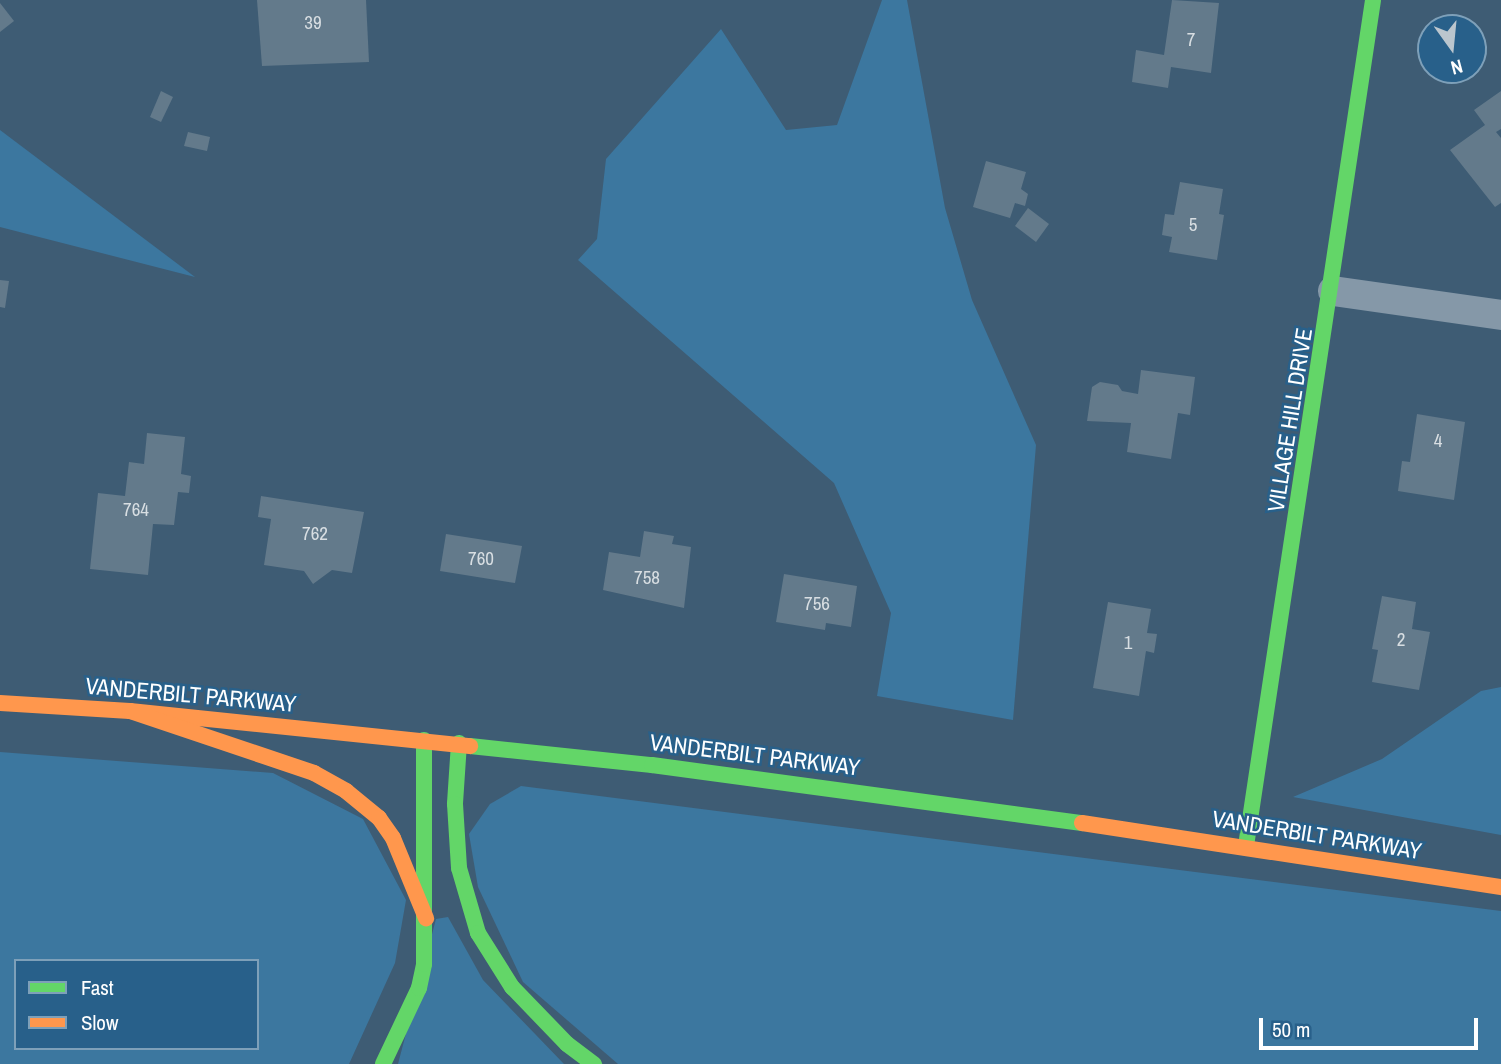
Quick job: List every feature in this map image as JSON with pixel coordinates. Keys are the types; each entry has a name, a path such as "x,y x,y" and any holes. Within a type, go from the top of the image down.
{"main road":[{"name":"VILLAGE HILL DRIVE","path":"1246,846 1333,291 1373,0"},
{"name":"VANDERBILT PARKWAY","path":"0,703 130,712 459,743 878,794 1246,846 1501,887"},
{"path":"130,712 314,773 346,791 379,818 393,838 426,918"},
{"path":"383,1064 419,988 426,918 424,740"},
{"path":"459,743 455,804 459,868 478,933 521,997 594,1064"}],"street":[{"path":"1333,291 1501,315"}],"shaded area":[{"path":"882,0 907,0 945,208 972,300 1036,445 1013,720 877,696 891,613 834,483 578,260 597,239 606,159 721,29 786,130 837,125"},
{"path":"0,130 195,277 0,227"},
{"path":"1501,687 1501,835 1293,797 1382,759 1481,691"},
{"path":"0,752 273,773 363,819 406,900 395,963 349,1064 0,1064"},
{"path":"521,786 1501,911 1501,1064 618,1064 523,982 478,887 469,834 490,804"},
{"path":"448,917 483,980 564,1064 398,1064 436,919"}],"building":[{"path":"257,0 366,0 369,62 262,66"},
{"path":"1172,0 1219,3 1211,73 1171,67 1168,88 1132,82 1136,50 1164,55"},
{"path":"0,3 14,21 0,32"},
{"path":"161,91 173,97 161,122 150,117"},
{"path":"1501,91 1501,129 1496,132 1501,138 1501,203 1495,207 1450,150 1485,125 1474,110"},
{"path":"188,132 210,137 207,151 184,146"},
{"path":"986,161 1026,172 1021,189 1028,194 1025,206 1015,203 1010,218 973,207"},
{"path":"1180,182 1223,189 1219,214 1224,215 1217,260 1169,252 1172,237 1162,235 1165,214 1174,215"},
{"path":"1028,208 1049,224 1036,242 1015,226"},
{"path":"0,280 9,281 5,308 0,307"},
{"path":"1141,370 1195,377 1190,415 1178,413 1171,459 1127,452 1131,423 1087,421 1092,387 1100,382 1118,385 1122,391 1138,394"},
{"path":"1417,414 1465,422 1454,500 1398,491 1402,461 1410,462"},
{"path":"147,433 185,437 181,474 191,476 189,493 178,492 174,525 153,524 148,575 90,569 98,493 125,496 129,462 144,464"},
{"path":"261,496 364,512 352,573 332,570 313,584 304,571 264,565 271,519 258,517"},
{"path":"644,531 674,536 672,544 691,547 684,608 603,590 609,552 640,557"},
{"path":"446,534 522,546 515,583 440,571"},
{"path":"784,574 857,586 851,627 826,623 825,630 776,622"},
{"path":"1382,596 1416,602 1412,629 1430,632 1419,690 1372,682 1378,650 1372,649"},
{"path":"1108,602 1151,609 1147,633 1157,634 1154,653 1146,651 1139,696 1093,688"}],"traffic: fast":[{"path":"1246,846 1373,0"},
{"path":"383,1064 419,988 424,964 424,740"},
{"path":"459,743 455,804 459,868 478,933 512,987 567,1044 594,1064"},
{"path":"470,746 652,765 1082,823"}],"traffic: slow":[{"path":"0,703 130,711 470,746"},
{"path":"130,711 314,773 346,791 379,818 393,838 426,918"},
{"path":"1082,823 1501,887"}]}
